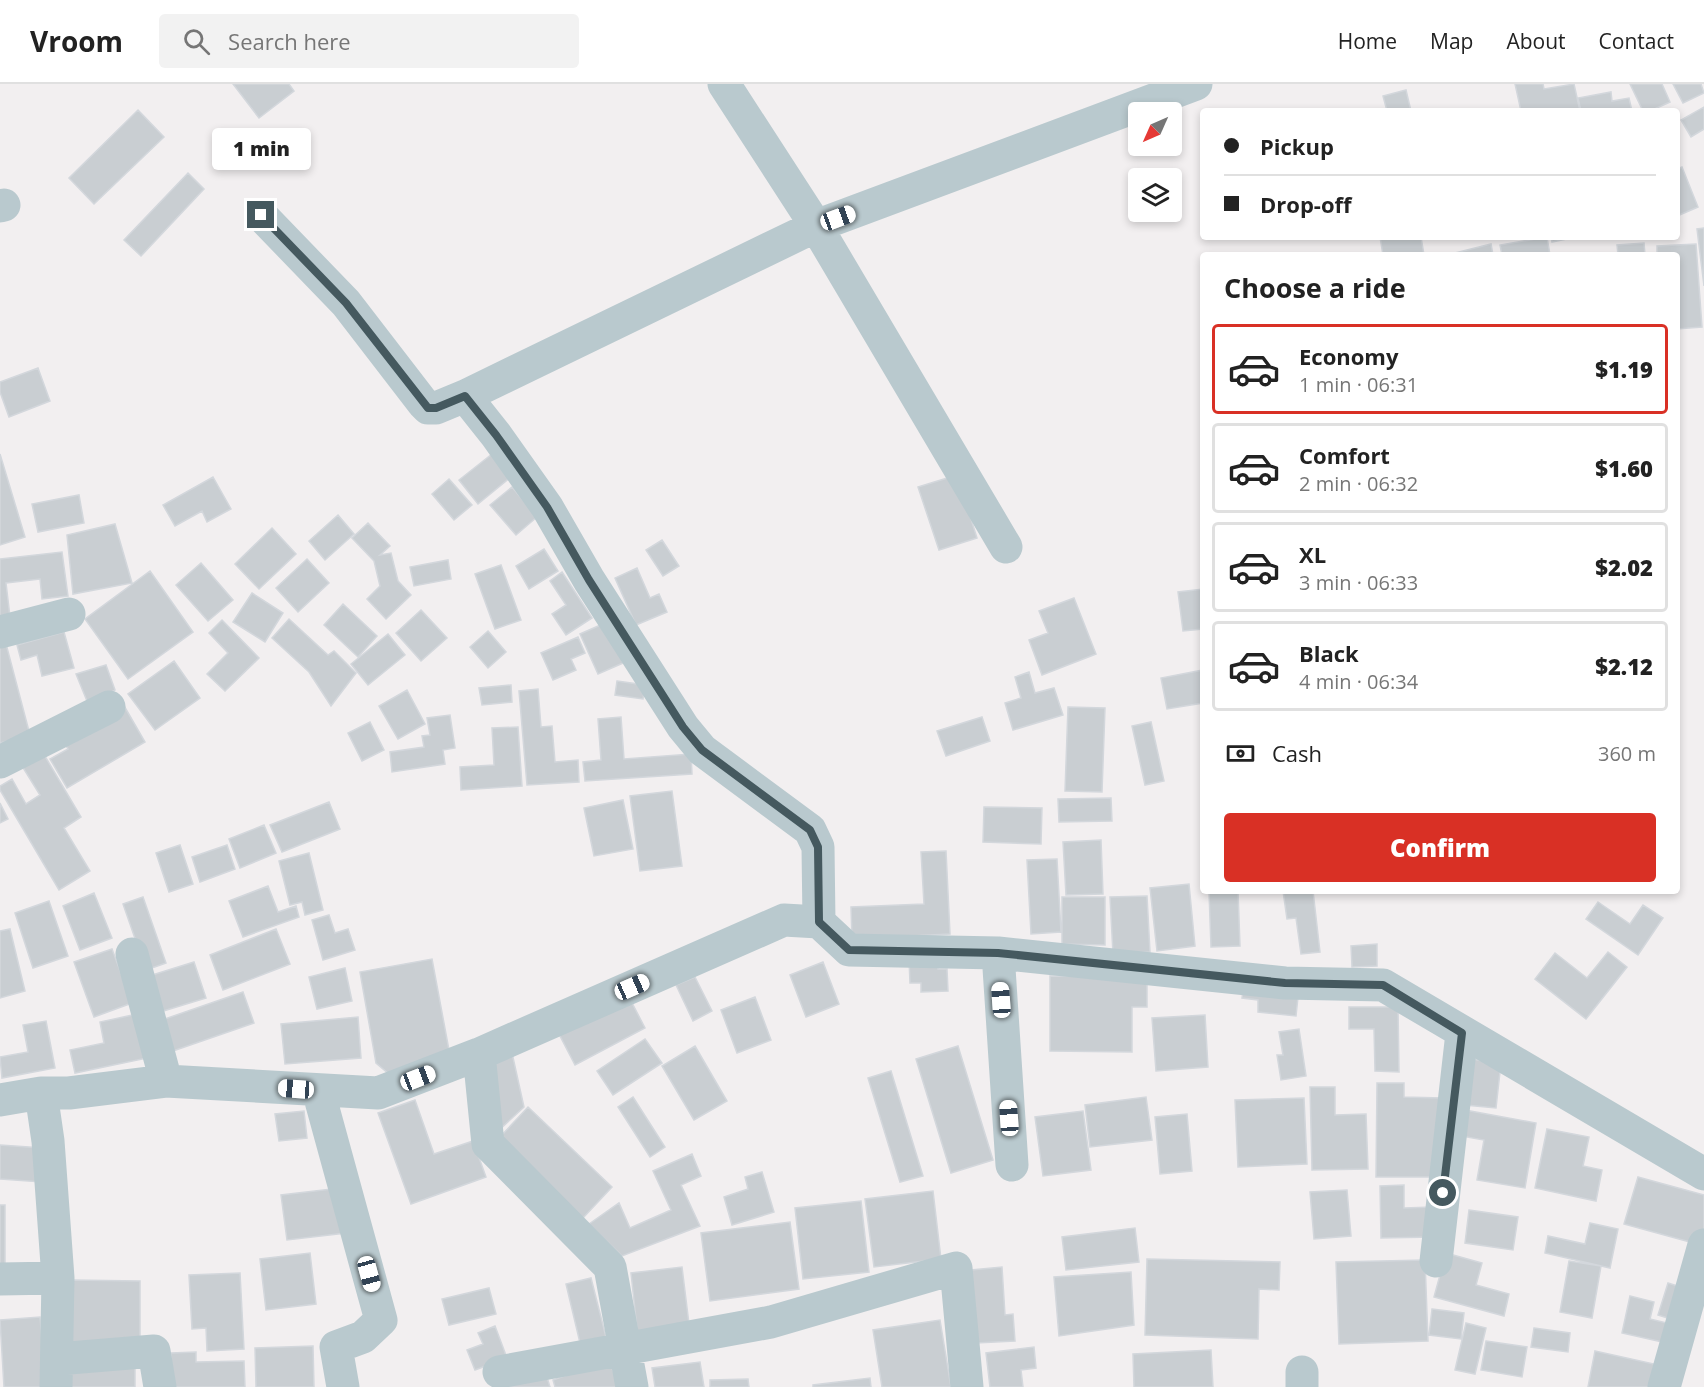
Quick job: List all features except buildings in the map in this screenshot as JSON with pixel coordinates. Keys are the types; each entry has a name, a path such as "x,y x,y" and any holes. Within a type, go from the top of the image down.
{"street":[{"path":"723,84 816,226 1006,547"},
{"path":"261,215 346,303 428,408 436,408 816,226 1196,84"},
{"path":"465,396 547,507 589,580 683,727 702,750 810,830 818,847 819,922"},
{"path":"0,632 69,614"},
{"path":"0,762 109,707"},
{"path":"0,1100 41,1093 69,1093 166,1081 378,1093 479,1054 784,920 819,922 849,950 998,953 1285,983 1383,985 1704,1174"},
{"path":"998,953 1012,1166"},
{"path":"132,954 166,1081"},
{"path":"1436,1261 1462,1033"},
{"path":"479,1054 488,1144 610,1267 632,1387"},
{"path":"318,1090 381,1320 363,1337 336,1347 343,1387"},
{"path":"41,1093 48,1141 58,1278 56,1373 154,1351 160,1387"},
{"path":"1664,1387 1704,1245"},
{"path":"499,1372 771,1322 956,1268 967,1387"},
{"path":"0,1279 58,1278"}],"route":[{"path":"261,215 346,303 428,408 436,408 465,396 547,507 589,580 683,727 702,750 810,830 818,847 819,922 849,950 998,953 1285,983 1383,985 1462,1033 1443,1193"}]}
